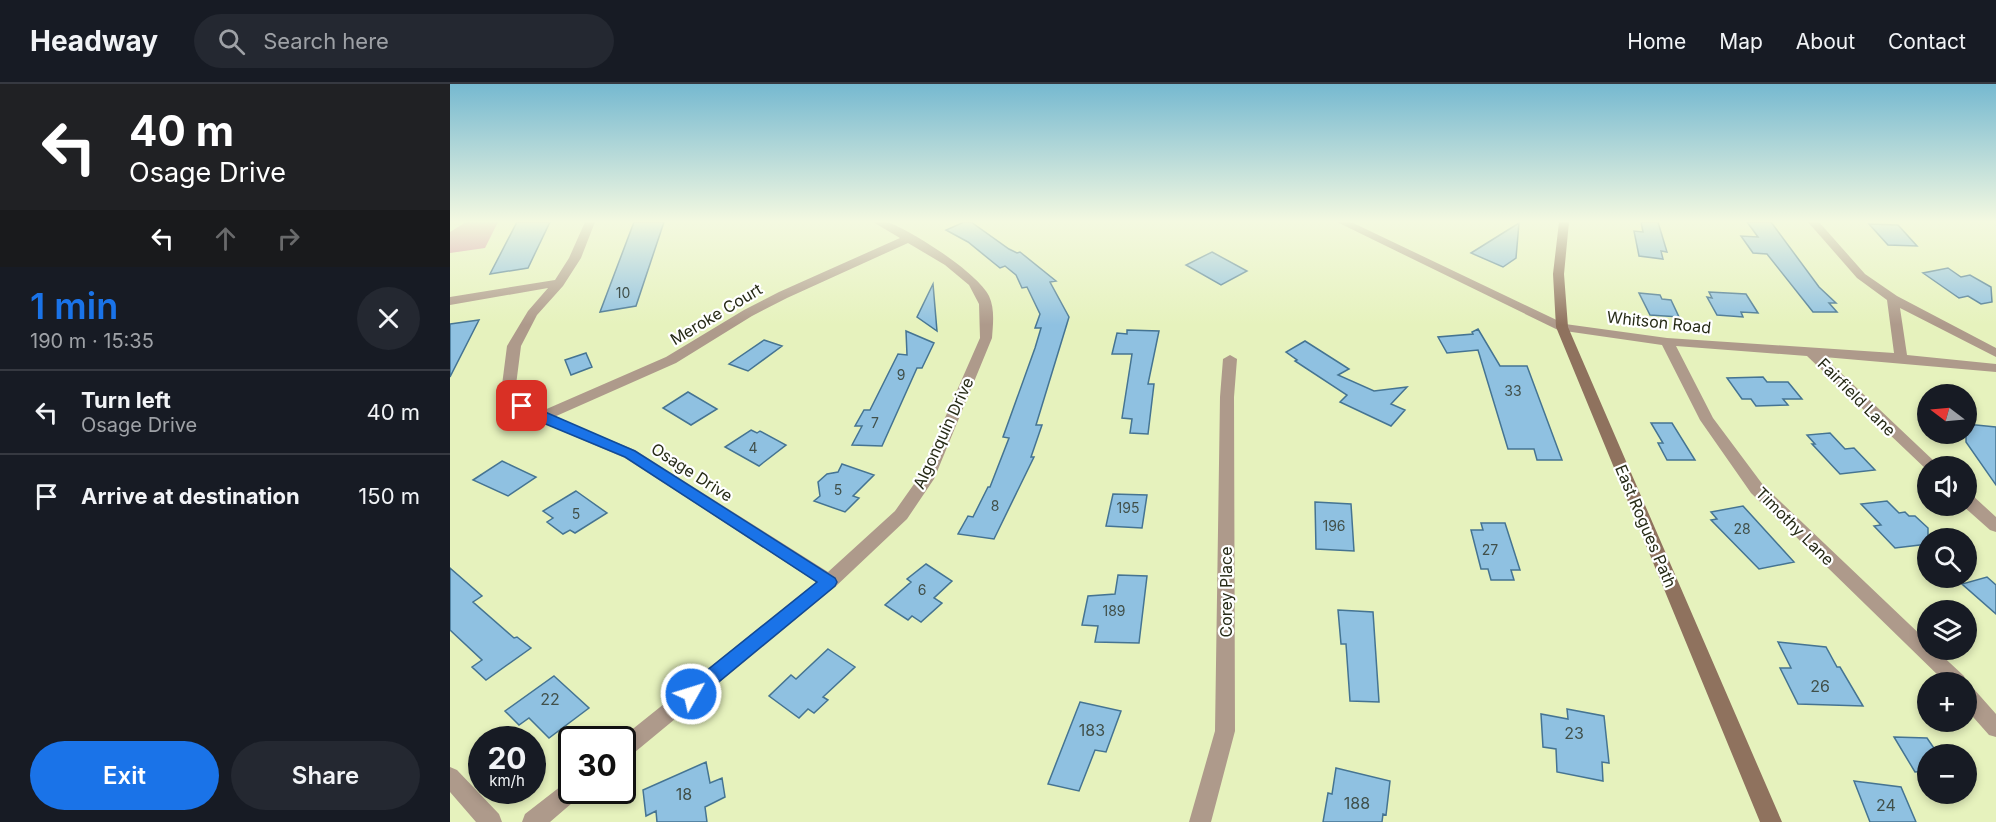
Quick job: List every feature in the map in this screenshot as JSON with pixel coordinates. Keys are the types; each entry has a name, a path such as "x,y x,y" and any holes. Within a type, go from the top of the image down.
{"street":[{"name":"Osage Drive","path":"576,256 559,283 532,314 514,346 509,385 522,406 541,417 630,454 829,582"},
{"name":"Meroke Court","path":"541,417 631,380 671,360 748,312 869,256"},
{"name":"Algonquin Drive","path":"636,739 829,582 902,515 926,479 986,338 988,316 981,293 966,275 936,256"},
{"name":"Whitson Road","path":"1414,256 1562,327 1667,342 1901,358 1996,368"},
{"name":"East Rogues Path","path":"1559,256 1557,290 1562,327 1771,822"},
{"path":"1843,256 1861,276 1893,299 1996,353"},
{"path":"450,301 559,283"},
{"path":"1893,299 1901,358"},
{"name":"Timothy Lane","path":"1667,342 1707,420 1757,489 1947,672"},
{"name":"Fairfield Lane","path":"1811,352 1920,456"},
{"name":"Corey Place","path":"1200,822 1225,731 1227,397 1230,359"},
{"path":"1977,509 1996,526"},
{"path":"1977,706 1996,728"},
{"path":"450,777 491,822"},
{"path":"533,822 558,801"}],"building":[{"path":"499,256 534,256 528,268 490,274"},
{"path":"621,256 653,256 636,306 600,312"},
{"path":"986,256 1026,256 1056,281 1050,282 1069,317 1036,425 1042,425 1031,457 1034,457 994,539 958,534 968,516 973,517 990,487 1009,438 1003,437 1041,328 1035,328 1040,314 1027,287 1022,288 1016,275 1005,266 1000,268"},
{"path":"1203,256 1220,256 1247,271 1221,285 1186,265"},
{"path":"1479,256 1516,256 1503,267"},
{"path":"1643,256 1662,256 1663,259"},
{"path":"1769,256 1796,256 1819,287 1836,303 1829,303 1837,312 1813,312"},
{"path":"1948,268 1961,277 1970,275 1991,287 1992,302 1981,304 1968,296 1959,298 1923,273"},
{"path":"933,284 937,331 917,317"},
{"path":"1709,292 1746,294 1758,313 1741,312 1743,317 1717,315 1707,297 1712,298"},
{"path":"1639,293 1660,295 1662,299 1671,300 1679,317 1650,315"},
{"path":"479,320 450,377 450,324"},
{"path":"1478,329 1500,366 1527,366 1562,460 1537,460 1534,449 1508,449 1478,350 1447,353 1438,337 1473,334 1472,332"},
{"path":"1127,330 1159,331 1148,384 1154,384 1148,434 1130,433 1132,419 1122,418 1132,354 1112,354 1117,333 1127,334"},
{"path":"906,331 934,343 922,368 917,368 882,446 852,445 862,426 855,426 864,410 870,410 898,354 907,355"},
{"path":"764,340 782,346 748,371 729,364"},
{"path":"1305,341 1349,369 1338,375 1374,391 1407,387 1391,404 1405,410 1391,426 1340,402 1347,395 1295,361 1297,360 1286,352"},
{"path":"586,353 592,367 571,375 565,360"},
{"path":"1763,377 1767,382 1788,382 1802,399 1783,399 1788,405 1756,406 1751,399 1742,399 1727,378"},
{"path":"688,392 717,409 691,425 663,408"},
{"path":"1651,423 1672,423 1695,460 1667,460 1658,443 1663,443"},
{"path":"1977,425 1996,427 1996,485 1977,456 1967,444 1977,444"},
{"path":"751,430 757,433 760,431 786,445 759,466 725,447"},
{"path":"1830,433 1845,449 1854,448 1875,470 1840,474 1812,444 1815,444 1807,435"},
{"path":"502,461 536,477 508,496 473,480"},
{"path":"842,464 874,475 853,496 859,498 845,512 814,501 820,496 818,482 827,474 838,472"},
{"path":"576,491 607,513 575,533 570,530 563,534 547,522 553,518 543,511"},
{"path":"1113,494 1147,495 1142,528 1106,526"},
{"path":"1887,501 1899,513 1905,512 1909,516 1915,516 1928,528 1917,528 1917,545 1895,548 1874,526 1881,525 1861,504"},
{"path":"1315,502 1351,504 1354,551 1316,549"},
{"path":"1743,506 1794,562 1759,569 1711,520 1717,519 1711,512"},
{"path":"1481,523 1505,523 1520,570 1511,570 1514,580 1491,580 1488,569 1481,569 1471,530 1483,530"},
{"path":"926,564 952,581 934,598 942,603 921,622 912,616 908,620 885,605 911,582 907,579"},
{"path":"450,568 482,596 473,602 514,638 517,637 531,648 486,680 472,667 482,660 450,630"},
{"path":"1118,575 1147,576 1139,643 1095,642 1098,626 1082,625 1088,596 1115,594"},
{"path":"1987,577 1996,585 1996,614 1967,588 1977,588 1977,580"},
{"path":"1338,610 1373,612 1379,702 1350,701 1346,644 1341,644"},
{"path":"1778,642 1826,647 1863,706 1798,704 1780,668 1791,668"},
{"path":"828,649 855,667 823,697 828,700 814,713 808,709 799,718 769,696 791,675 796,679"},
{"path":"554,676 589,708 565,726 558,726 558,731 549,738 546,735 546,726 537,726 529,718 519,725 505,711"},
{"path":"1080,702 1121,711 1106,752 1095,750 1079,791 1048,784"},
{"path":"1567,709 1604,716 1609,763 1602,762 1603,781 1557,772 1556,749 1543,747 1541,714 1568,719"},
{"path":"1894,737 1927,738 1931,744 1917,744 1917,772"},
{"path":"706,762 710,783 722,778 725,797 705,807 707,822 657,822 656,811 646,816 643,790"},
{"path":"1336,768 1390,781 1386,815 1383,814 1382,822 1323,822 1328,793 1332,794"},
{"path":"1854,781 1901,787 1916,822 1870,822"}],"route":[{"path":"522,406 541,417 630,454 829,582 691,694"}]}
